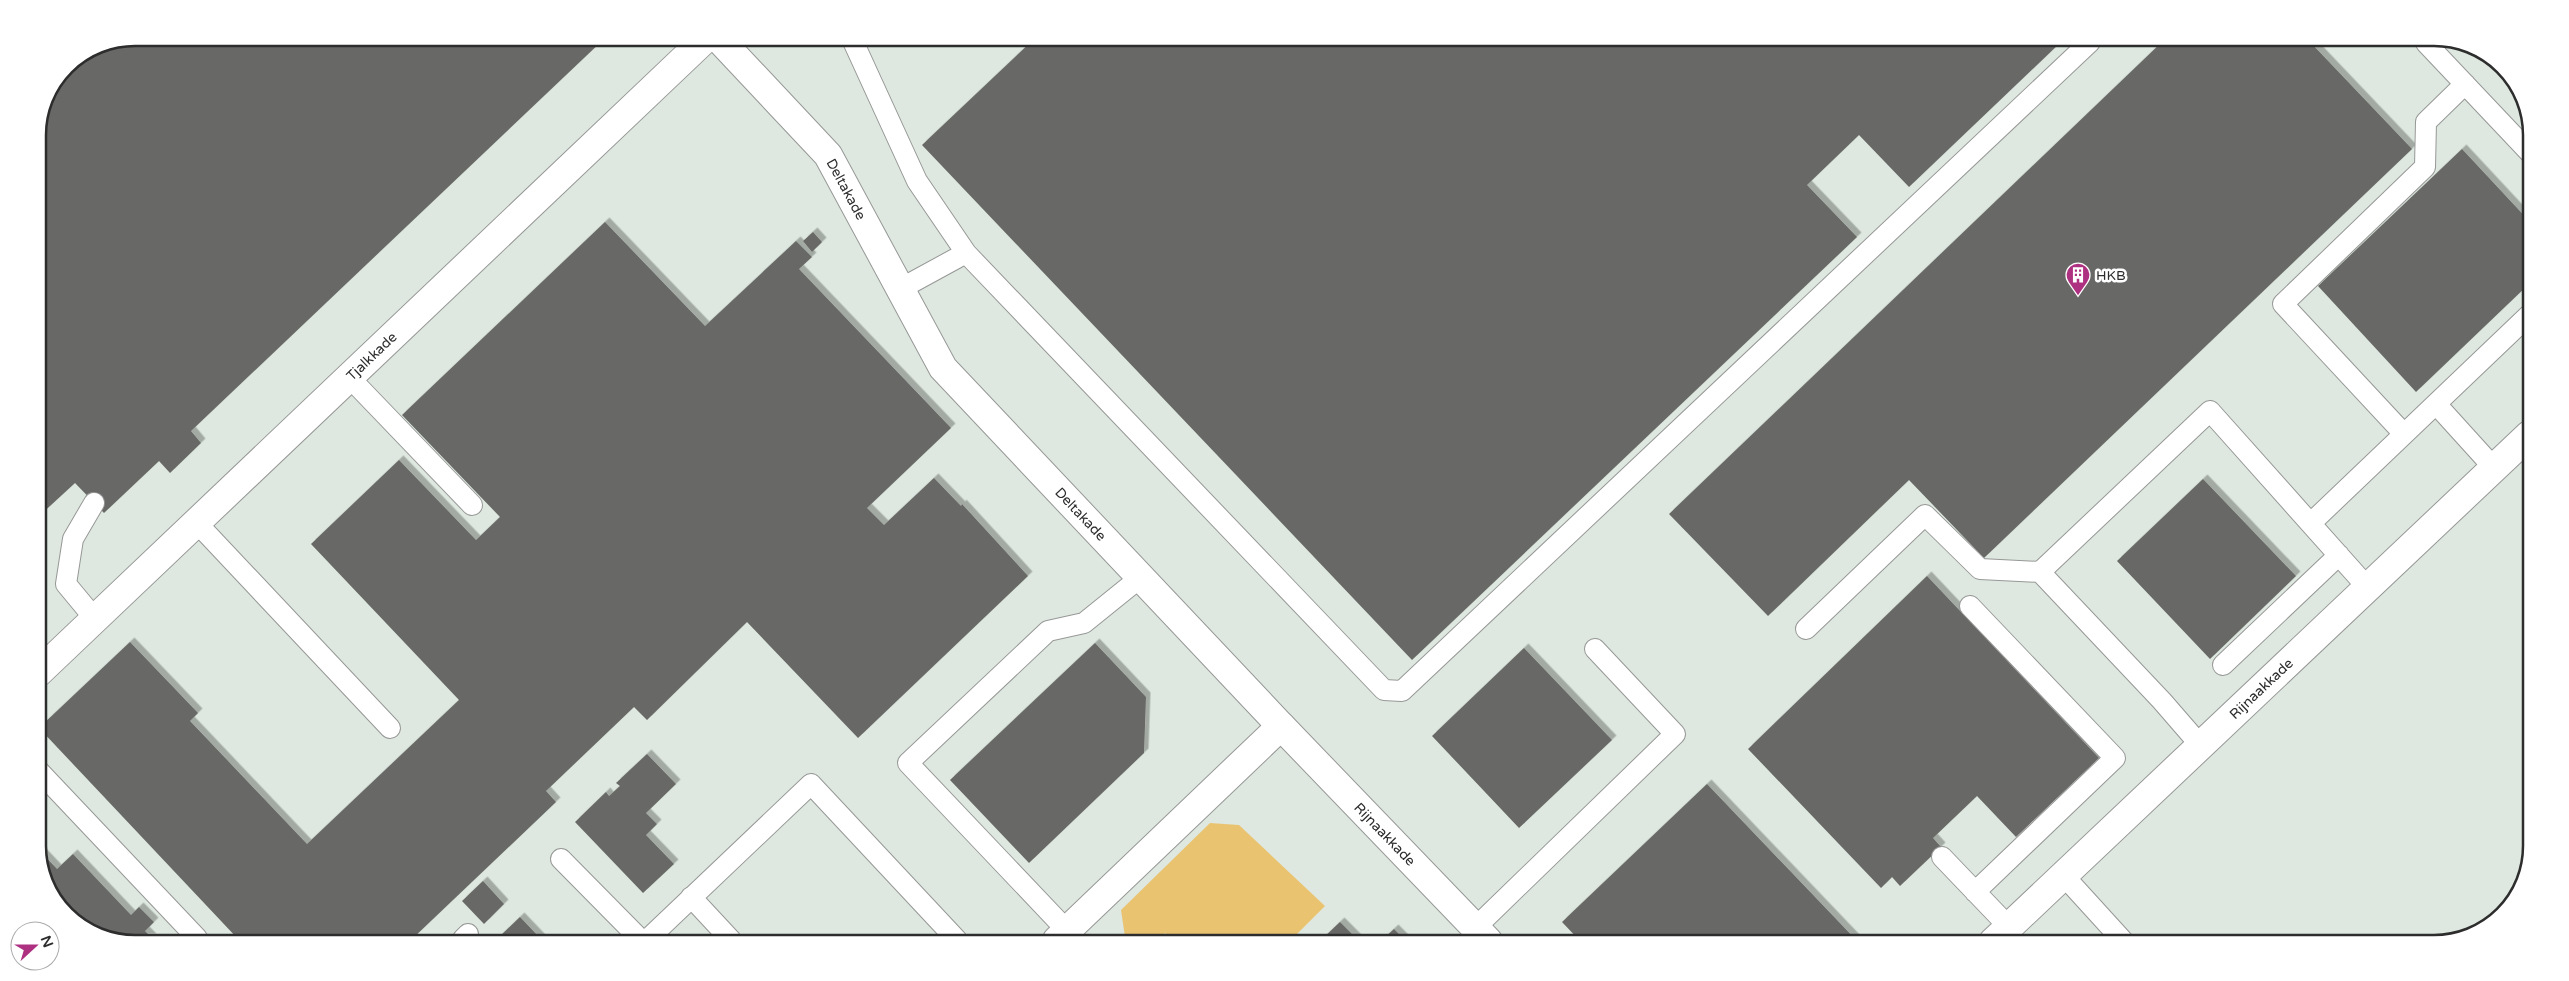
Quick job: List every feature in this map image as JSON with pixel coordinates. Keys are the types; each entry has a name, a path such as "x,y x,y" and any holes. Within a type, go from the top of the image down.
{"street":[{"name":"Tjalkkade","path":"46,665 698,46"},
{"name":"Deltakade","path":"726,46 828,155 943,368 1281,726"},
{"name":"Rijnaakkade","path":"2001,935 2523,441"},
{"name":"Rijnaakkade","path":"1281,726 1481,935"},
{"path":"1068,935 1281,726"}],"lane":[{"path":"855,46 917,181 966,253 1384,690 1402,691 2086,46"},
{"path":"2429,46 2523,146"},
{"path":"2404,434 2283,304 2425,167 2426,122 2465,84"},
{"path":"900,289 966,253"},
{"path":"2310,523 2523,321"},
{"path":"350,377 472,505"},
{"path":"2436,404 2494,468"},
{"path":"2040,572 2210,411 2368,588"},
{"path":"94,503 73,539 66,584 94,618"},
{"path":"1806,629 1925,515 1980,570 2040,572 2162,701 2201,746"},
{"path":"196,522 390,728"},
{"path":"2223,665 2339,555"},
{"path":"1064,935 908,762 1048,631 1084,623 1141,577"},
{"path":"1970,606 2116,758 1975,892"},
{"path":"1481,935 1675,734 1596,649"},
{"path":"46,778 194,935"},
{"path":"653,935 811,784 952,935"},
{"path":"1942,857 1975,892 2001,935"},
{"path":"561,858 636,935"},
{"path":"2064,876 2118,935"},
{"path":"691,898 726,935"}],"shaded area":[{"path":"129,46 2440,46 2462,51 2483,61 2501,77 2514,96 2523,129 2523,846 2520,869 2514,885 2497,909 2473,926 2440,935 129,935 107,930 91,923 72,909 53,880 46,852 46,129 53,101 61,86 72,72 86,61 101,53"},
{"path":"1210,823 1239,825 1325,906 1296,935 1167,935 1165,933 1163,935 1125,935 1121,910"}],"building":[{"path":"129,46 597,46 191,431 201,443 170,473 159,461 104,513 75,483 46,510 46,129 53,101 61,86 72,72 86,61 101,53"},
{"path":"1027,46 2057,46 1909,187 1859,135 1807,185 1857,237 1412,660 922,145"},
{"name":"HKB","path":"2158,46 2314,46 2412,149 1984,558 1909,480 1768,616 1669,514"},
{"path":"2462,149 2523,214 2523,290 2416,392 2318,286"},
{"path":"605,222 705,326 796,241 812,257 799,269 951,428 867,508 884,525 934,478 961,506 962,504 1028,576 858,738 747,622 647,720 634,707 546,791 556,802 416,935 234,935 46,735 46,721 130,642 198,713 190,721 307,844 459,700 311,544 399,460 476,540 500,517 402,415"},
{"path":"813,232 822,242 812,252 803,241"},
{"path":"2203,479 2296,576 2210,659 2117,561"},
{"path":"1927,576 2099,758 2016,837 1977,796 1933,838 1941,847 1900,886 1892,877 1881,888 1748,749"},
{"path":"1095,643 1146,697 1144,753 1029,863 950,780"},
{"path":"1524,648 1612,740 1519,828 1432,736"},
{"path":"647,754 676,784 646,813 657,824 646,835 674,864 643,893 575,822 606,792 609,796 620,786 616,783"},
{"path":"1707,784 1851,935 1574,935 1562,922"},
{"path":"73,854 131,915 139,907 154,922 145,931 149,935 118,933 96,926 81,916 72,909 58,890 49,869 47,859 57,869"},
{"path":"483,881 504,904 484,924 462,901"},
{"path":"520,917 537,935 501,935"},
{"path":"1340,922 1353,935 1326,935"},
{"path":"1394,929 1400,935 1388,935"}],"place":[{"name":"HKB","path":"2078,296"}]}
